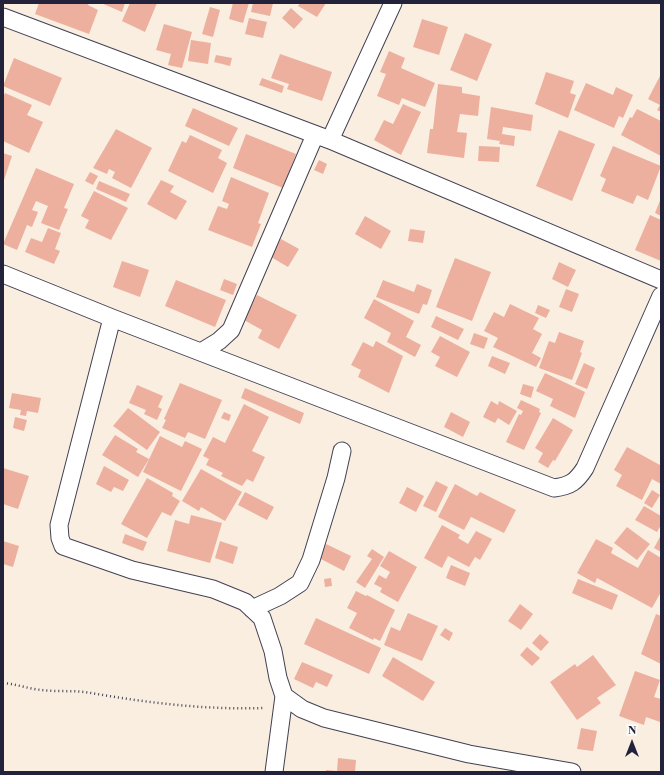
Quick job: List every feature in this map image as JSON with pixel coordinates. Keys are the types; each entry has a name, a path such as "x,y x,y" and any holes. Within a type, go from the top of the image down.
{"street":[{"path":"201,352 219,341 231,330 322,137 393,3"},
{"path":"3,17 322,137 661,280"},
{"path":"3,274 112,318 554,488 566,487 577,481 585,468 661,296"},
{"path":"112,318 59,525 60,538 63,546 132,570 213,589 245,602 262,618 273,652 284,702 274,772"},
{"path":"252,609 280,596 300,583 311,560 336,478 342,451"},
{"path":"284,702 324,718 469,754 572,772"}],"path":[{"path":"3,683 41,690 90,693 112,698 161,704 227,709 284,702"}],"building":[{"path":"39,3 89,3 88,5 98,10 89,34 35,14"},
{"path":"101,3 125,3 122,12"},
{"path":"130,3 157,3 145,32 122,21"},
{"path":"233,3 249,3 243,23 229,19"},
{"path":"253,3 273,3 270,16 251,12"},
{"path":"300,3 326,3 317,17 298,6"},
{"path":"210,7 220,10 213,37 202,34"},
{"path":"291,8 303,19 294,29 282,18"},
{"path":"249,18 267,22 263,38 245,34"},
{"path":"422,19 448,27 439,55 413,47"},
{"path":"164,24 192,32 182,68 168,65 171,54 156,50"},
{"path":"465,33 492,44 477,81 450,70"},
{"path":"191,40 211,43 208,64 188,61"},
{"path":"389,51 405,58 401,68 435,83 425,107 402,98 399,105 377,96 386,74 380,72"},
{"path":"280,54 332,72 322,101 287,89 289,84 271,78"},
{"path":"216,55 232,58 230,66 214,62"},
{"path":"14,58 62,78 50,106 3,86"},
{"path":"546,72 574,81 570,93 576,95 568,118 535,104"},
{"path":"661,74 661,112 657,110 660,105 648,99"},
{"path":"262,78 284,86 282,93 259,85"},
{"path":"586,83 613,95 616,87 633,95 623,118 619,116 614,128 574,110"},
{"path":"438,84 462,87 462,93 480,96 478,116 460,114 457,132 467,133 464,158 427,153 430,129 433,129"},
{"path":"5,93 32,105 27,115 43,122 29,153 3,141 3,97"},
{"path":"403,104 421,112 401,155 374,140 384,120 393,124"},
{"path":"491,107 533,115 531,131 503,127 502,134 515,136 514,146 499,144 500,141 487,139"},
{"path":"193,108 238,128 229,146 185,126"},
{"path":"637,109 661,121 661,156 621,135 630,117 632,118"},
{"path":"116,129 152,148 131,188 112,178 115,172 109,169 107,174 93,168"},
{"path":"559,130 595,144 572,201 536,186"},
{"path":"246,134 296,154 283,188 233,168"},
{"path":"190,135 222,150 218,158 227,163 213,193 168,171 182,141 186,143"},
{"path":"479,146 500,147 499,162 478,161"},
{"path":"613,146 661,166 648,200 637,195 633,204 601,191 606,179 600,176"},
{"path":"3,153 12,156 3,183"},
{"path":"319,160 327,164 323,174 314,170"},
{"path":"36,168 74,184 64,208 68,209 59,230 41,223 48,206 36,201 32,210 38,212 32,227 27,225 17,250 3,244"},
{"path":"90,172 98,176 93,185 85,181"},
{"path":"231,177 269,193 258,223 261,224 252,247 208,230 218,206 227,209 229,204 222,201"},
{"path":"161,180 174,186 170,192 187,201 176,220 147,204"},
{"path":"99,181 130,194 126,202 96,189"},
{"path":"94,191 128,208 111,240 85,228 89,220 81,216"},
{"path":"661,198 661,216 655,213"},
{"path":"650,215 661,220 661,261 635,250"},
{"path":"365,216 391,231 381,249 355,234"},
{"path":"48,228 61,233 55,249 60,251 54,264 25,252 31,238 42,242"},
{"path":"410,229 425,231 423,243 408,241"},
{"path":"281,239 299,249 288,267 271,257"},
{"path":"455,258 491,272 472,321 436,307"},
{"path":"122,261 149,270 140,297 113,287"},
{"path":"559,262 576,270 568,287 552,279"},
{"path":"224,279 237,284 233,295 220,290"},
{"path":"176,280 226,300 215,327 165,306"},
{"path":"383,280 414,292 417,284 432,290 427,305 423,304 419,314 376,297"},
{"path":"566,289 579,294 572,312 559,307"},
{"path":"257,295 297,315 279,349 258,338 262,330 244,320"},
{"path":"374,299 414,321 406,337 421,345 415,357 387,342 391,333 364,318"},
{"path":"510,304 539,318 533,329 542,334 532,353 541,358 536,367 493,347 498,338 484,331 494,312 504,317"},
{"path":"538,305 550,310 546,318 535,313"},
{"path":"436,316 464,329 458,340 431,327"},
{"path":"559,332 584,341 580,352 582,353 572,380 539,368 549,341 555,343"},
{"path":"474,333 488,338 484,349 470,344"},
{"path":"440,336 470,352 457,377 435,366 440,357 431,352"},
{"path":"376,341 403,356 389,393 358,377 361,370 351,365 363,342 373,347"},
{"path":"492,356 510,363 505,374 488,366"},
{"path":"584,363 595,368 587,389 575,384"},
{"path":"545,373 585,392 575,418 550,406 553,399 536,391"},
{"path":"180,383 222,400 205,439 188,432 185,438 162,428 166,420 164,419"},
{"path":"523,384 534,387 531,398 520,394"},
{"path":"137,385 163,396 158,407 162,409 157,420 144,414 146,410 129,403"},
{"path":"245,388 304,413 300,424 241,398"},
{"path":"12,393 41,398 38,413 27,411 26,416 20,415 21,410 9,408"},
{"path":"521,400 540,409 539,412 541,413 524,450 506,442 519,414 521,415 523,411 517,408"},
{"path":"491,401 498,405 499,401 517,411 509,425 498,418 495,423 483,417"},
{"path":"244,404 269,417 252,451 265,457 253,482 247,479 242,486 221,476 223,473 206,465 209,459 203,456 213,437 225,443"},
{"path":"128,408 160,432 147,450 113,426"},
{"path":"224,412 231,415 229,421 221,418"},
{"path":"451,412 470,422 463,437 444,427"},
{"path":"15,417 27,420 24,431 13,428"},
{"path":"553,418 573,430 555,461 553,460 548,468 538,462 543,453 535,448"},
{"path":"115,435 138,449 136,452 149,459 138,477 102,455"},
{"path":"160,436 182,447 185,441 202,449 181,491 143,472"},
{"path":"627,447 660,465 661,484 652,479 642,500 616,486 622,475 614,470"},
{"path":"104,466 129,480 123,491 114,487 111,492 96,484"},
{"path":"3,468 29,476 18,509 3,504"},
{"path":"201,469 242,492 225,521 201,507 199,511 182,501"},
{"path":"147,478 173,493 172,496 180,501 171,516 162,512 147,538 121,524"},
{"path":"436,481 448,487 436,512 423,506"},
{"path":"455,484 477,496 480,492 516,510 504,533 471,517 464,530 438,517"},
{"path":"407,487 424,496 416,512 399,503"},
{"path":"652,490 660,495 652,508 644,503"},
{"path":"245,492 274,507 267,520 238,505"},
{"path":"644,506 661,516 661,525 657,532 635,520"},
{"path":"191,515 222,523 210,563 167,551 175,520 189,524"},
{"path":"442,525 460,535 458,538 468,544 476,531 492,539 480,560 475,557 469,567 448,556 442,568 424,558"},
{"path":"627,527 650,544 637,560 614,543"},
{"path":"125,534 147,542 143,551 122,543"},
{"path":"661,535 661,552 654,548"},
{"path":"596,539 613,548 611,553 638,568 648,550 661,558 661,592 652,608 597,578 595,583 577,573"},
{"path":"3,541 19,546 13,567 3,564"},
{"path":"220,541 238,547 233,564 215,558"},
{"path":"326,544 351,556 344,571 319,558"},
{"path":"372,549 384,557 365,588 356,582 372,559 367,556"},
{"path":"389,551 417,567 398,602 380,592 382,588 374,584 379,575 386,579 390,572 380,566"},
{"path":"451,565 470,573 465,586 446,578"},
{"path":"331,578 332,586 325,587 324,579"},
{"path":"578,579 618,595 612,610 572,593"},
{"path":"356,591 366,596 367,595 395,610 380,641 374,638 373,640 349,628 357,613 347,608"},
{"path":"520,604 533,614 521,630 508,621"},
{"path":"408,613 438,626 422,661 384,645 391,627 400,631"},
{"path":"656,614 661,616 661,664 641,654"},
{"path":"316,618 381,648 369,674 304,644"},
{"path":"445,628 453,633 449,641 440,635"},
{"path":"540,634 549,642 541,651 532,643"},
{"path":"527,647 540,658 532,666 520,655"},
{"path":"593,655 616,685 597,698 601,703 577,720 550,682 575,664 577,667"},
{"path":"393,657 435,682 423,701 382,676"},
{"path":"302,662 333,675 327,687 316,682 313,688 294,679"},
{"path":"635,671 660,680 654,697 661,699 660,722 646,717 644,725 619,716"},
{"path":"581,728 597,731 593,751 577,749"},
{"path":"338,758 356,760 355,772 326,772 326,770 337,771"}]}
